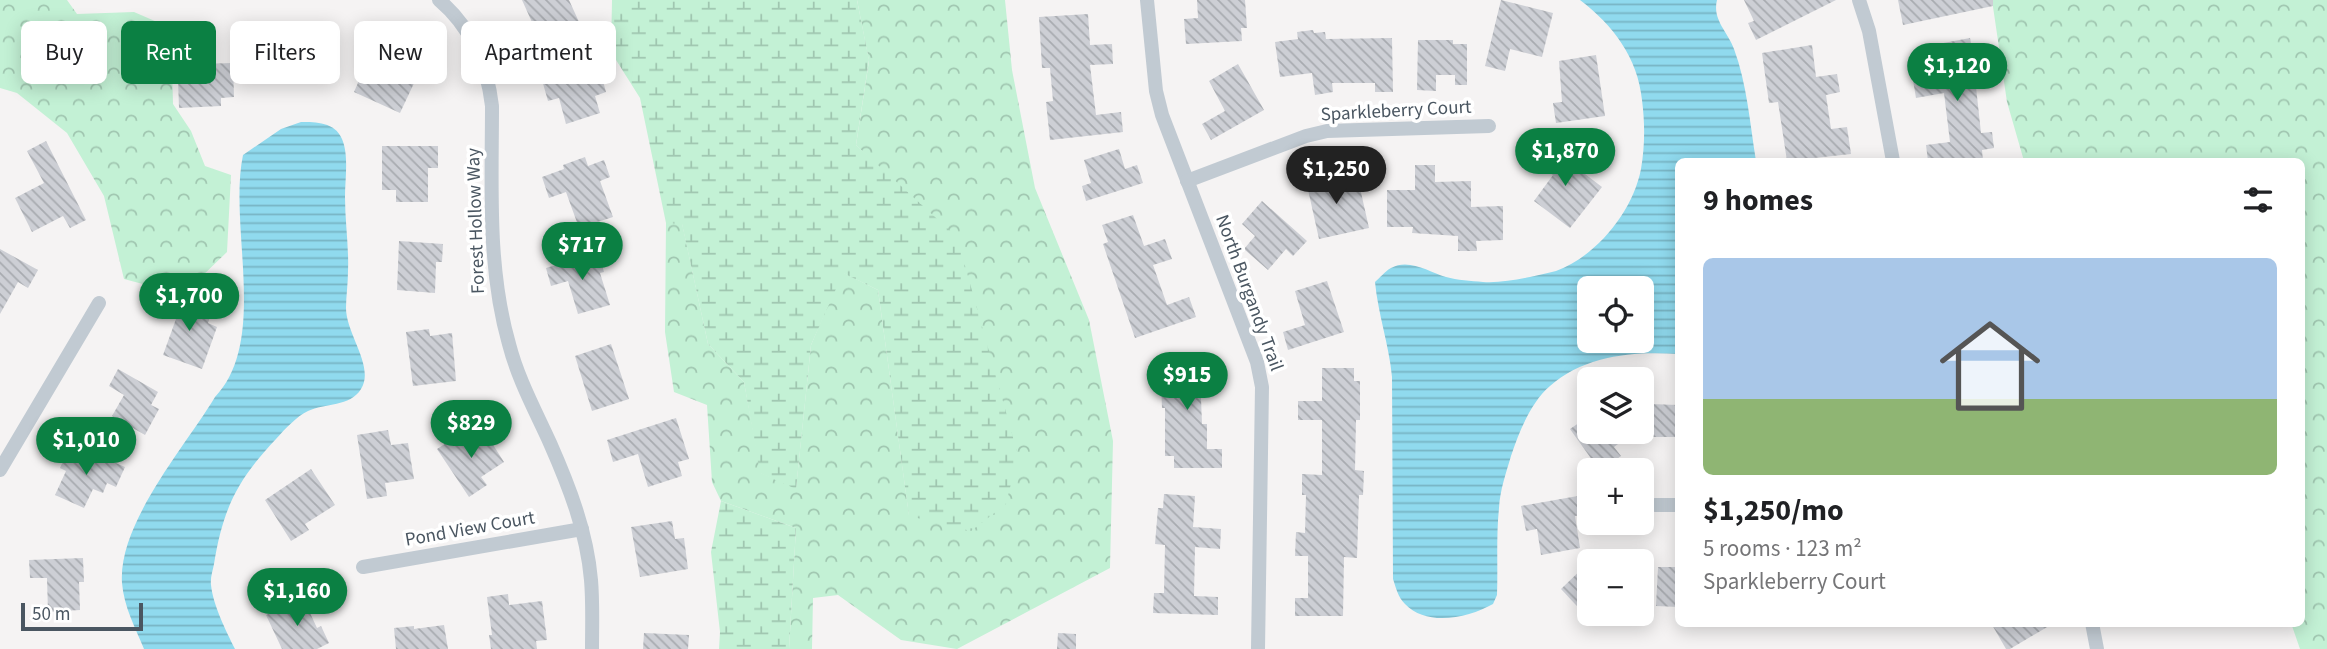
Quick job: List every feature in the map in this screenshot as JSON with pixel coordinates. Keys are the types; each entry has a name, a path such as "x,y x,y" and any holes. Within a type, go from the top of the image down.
{"street":[{"name":"Forest Hollow Way","path":"439,0 464,26 484,64 492,106 493,248 499,305 523,386 555,455 582,529 591,581 592,649"},
{"name":"North Burgandy Trail","path":"1147,0 1161,115 1257,362 1262,387 1258,649"},
{"path":"1859,0 1869,31 1892,158"},
{"name":"Sparkleberry Court","path":"1187,181 1306,136 1327,131 1489,126"},
{"path":"0,470 99,303"},
{"path":"1655,505 1675,505"},
{"name":"Pond View Court","path":"363,567 582,529"},
{"path":"2092,627 2096,649"}],"green space":[{"path":"0,0 67,0 77,14 134,12 155,21 121,21 121,84 172,84 173,104 191,131 205,166 231,175 227,252 198,280 154,287 124,279 104,196 67,133 17,93 0,88"},
{"path":"612,0 857,0 869,60 856,145 957,237 1018,455 1006,504 971,531 909,516 878,290 843,273 811,345 796,489 760,473 744,382 708,344 682,224 666,223 640,98 616,60 616,21 612,21"},
{"path":"857,0 1005,0 1012,70 1035,188 1089,320 1113,441 1110,568 957,649 901,640 838,595 813,598 812,649 789,649 796,528 721,501 712,482 707,405 674,392 665,332 666,223 682,223 708,344 744,382 761,473 796,488 811,345 842,272 878,290 909,515 897,185 856,145 869,61"},
{"path":"1992,0 2327,0 2327,649 2300,649 2292,627 2305,627 2305,158 2023,158 2007,102"},
{"path":"721,501 796,528 789,649 719,649 720,632 711,552"}],"water":[{"path":"1580,0 1717,0 1717,14 1734,49 1742,76 1756,158 1675,158 1675,354 1645,353 1595,361 1577,367 1543,393 1522,428 1502,488 1497,595 1493,604 1460,616 1425,616 1403,601 1393,579 1392,377 1375,282 1391,268 1405,264 1469,281 1495,282 1530,277 1556,271 1571,264 1599,243 1630,201 1641,169 1644,143 1640,85 1629,56 1613,32"},
{"path":"301,122 330,126 339,133 344,145 348,262 346,308 350,329 365,371 364,380 361,389 350,399 315,408 295,419 263,454 234,496 222,526 211,582 217,609 235,649 144,649 125,600 122,583 124,560 142,511 171,462 231,373 240,345 244,314 240,215 243,155 281,129"}],"building":[{"path":"522,0 569,0 579,21 531,21"},
{"path":"1197,0 1245,0 1247,28 1241,28 1242,41 1186,44 1184,19 1198,18"},
{"path":"1501,0 1553,13 1542,57 1510,49 1505,71 1485,66"},
{"path":"1744,0 1836,0 1756,40 1748,23 1754,21"},
{"path":"1898,0 1993,0 1993,6 1903,25"},
{"path":"1088,14 1090,45 1112,44 1113,64 1090,65 1096,115 1121,112 1123,132 1050,140 1046,102 1053,101 1050,68 1042,68 1039,17"},
{"path":"1313,30 1314,33 1325,32 1326,39 1392,38 1393,92 1375,92 1375,83 1332,83 1333,92 1315,95 1312,73 1280,77 1275,42 1298,39 1297,32"},
{"path":"1970,38 1979,86 1976,87 1981,133 1992,132 1994,148 1982,150 1983,158 1928,158 1926,145 1950,142 1944,93 1916,98 1913,80 1939,75 1933,45"},
{"path":"1418,40 1453,40 1453,44 1467,44 1467,85 1455,85 1455,75 1436,75 1436,91 1417,90"},
{"path":"1812,45 1816,77 1837,74 1840,92 1826,95 1831,129 1847,127 1851,154 1787,158 1778,102 1769,103 1762,53"},
{"path":"1596,55 1605,116 1556,123 1553,103 1562,102 1559,61"},
{"path":"216,63 230,63 230,84 234,84 234,97 221,98 221,106 179,108 178,84 216,84"},
{"path":"1238,64 1264,110 1211,140 1202,124 1225,111 1209,81"},
{"path":"357,84 414,84 400,113 354,92"},
{"path":"543,84 604,84 606,92 595,96 600,113 566,124 559,98 548,101"},
{"path":"46,141 86,220 70,228 63,216 32,232 15,198 44,183 27,151"},
{"path":"1547,145 1602,187 1570,228 1534,201 1553,175 1535,161"},
{"path":"382,146 438,146 438,168 428,168 428,202 396,202 396,190 382,190"},
{"path":"1119,149 1125,169 1137,165 1143,183 1086,201 1082,186 1091,183 1084,160"},
{"path":"585,157 588,166 604,160 610,177 600,181 613,217 579,228 566,192 549,198 542,177"},
{"path":"1415,165 1435,165 1435,182 1471,181 1471,207 1503,206 1503,240 1476,241 1477,251 1458,251 1458,236 1412,233 1413,227 1387,227 1387,190 1415,190"},
{"path":"1322,172 1326,186 1358,179 1369,228 1319,239 1305,176"},
{"path":"1262,201 1307,241 1293,256 1286,249 1268,270 1244,249 1255,236 1242,224"},
{"path":"1133,215 1144,246 1165,239 1172,259 1153,265 1167,305 1189,297 1196,317 1135,338 1103,244 1108,242 1102,225"},
{"path":"399,241 443,244 442,262 436,262 435,293 397,290"},
{"path":"0,249 38,270 28,288 18,282 0,314"},
{"path":"598,252 604,272 600,273 610,305 578,314 568,281 551,286 546,268"},
{"path":"1327,281 1344,332 1288,350 1283,332 1305,325 1295,291"},
{"path":"168,296 212,311 208,323 217,327 202,369 163,355 176,319 162,314"},
{"path":"429,329 430,336 452,333 456,381 413,386 406,332"},
{"path":"611,344 629,399 592,411 575,356"},
{"path":"1214,354 1215,372 1200,373 1202,424 1207,424 1207,449 1222,449 1222,468 1174,468 1174,456 1165,456 1165,408 1162,408 1160,357"},
{"path":"1322,368 1354,368 1354,381 1360,381 1360,420 1356,420 1355,470 1364,471 1363,495 1359,495 1357,558 1344,557 1343,616 1295,616 1295,598 1308,598 1308,556 1295,556 1296,532 1305,533 1306,495 1302,495 1302,474 1322,475 1322,420 1298,420 1298,401 1322,401"},
{"path":"118,369 158,392 151,405 159,409 145,435 112,416 124,395 109,386"},
{"path":"1654,404 1675,405 1675,437 1654,437"},
{"path":"676,418 689,459 678,462 682,476 648,487 638,454 613,462 607,440"},
{"path":"1577,424 1577,439 1570,429"},
{"path":"483,429 504,462 481,477 487,485 469,497 437,449 460,434 465,442"},
{"path":"388,430 391,445 408,443 414,479 385,483 387,496 367,499 357,435"},
{"path":"1581,444 1618,444 1614,447 1621,456 1618,458 1591,458"},
{"path":"69,448 92,459 95,454 125,467 116,487 107,483 103,493 93,489 84,508 55,495 66,471 60,468"},
{"path":"311,469 335,505 305,524 309,530 291,541 265,500"},
{"path":"1164,494 1195,496 1193,527 1221,529 1220,549 1195,547 1194,596 1218,597 1218,615 1153,613 1154,593 1164,593 1165,545 1155,544 1158,508 1163,508"},
{"path":"1577,496 1575,516 1580,548 1541,555 1537,529 1526,531 1521,506"},
{"path":"672,521 675,539 684,538 688,569 640,577 631,527"},
{"path":"83,558 84,582 79,582 80,610 48,612 47,578 30,578 29,560"},
{"path":"1658,567 1675,567 1675,607 1656,606"},
{"path":"1577,574 1577,606 1561,589"},
{"path":"508,594 509,605 542,601 547,640 536,641 537,649 491,649 487,597"},
{"path":"303,598 317,628 321,626 329,643 317,649 282,649 266,615"},
{"path":"444,625 448,649 396,649 394,628 414,626 414,629"},
{"path":"1993,627 2047,627 2010,649 2006,649"},
{"path":"644,633 689,635 688,649 643,649"},
{"path":"1058,633 1076,634 1076,649 1057,649"}]}
